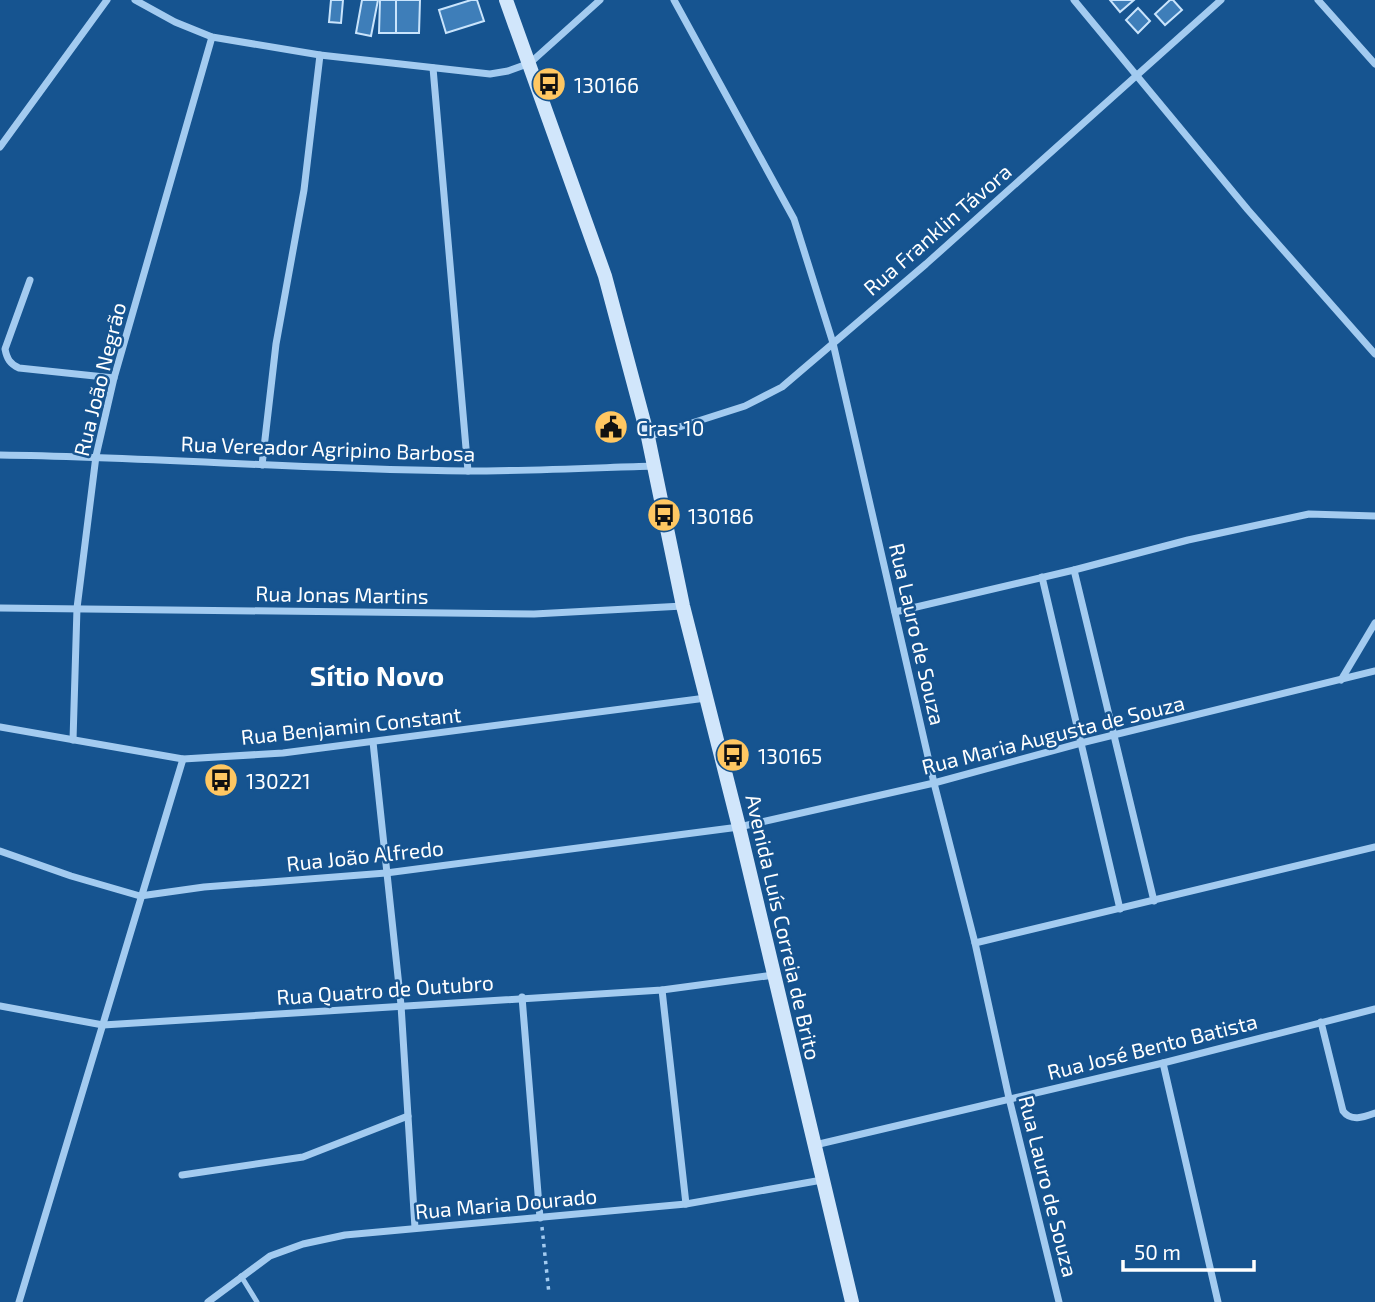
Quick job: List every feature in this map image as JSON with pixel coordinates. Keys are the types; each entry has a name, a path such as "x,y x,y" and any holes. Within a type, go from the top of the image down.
{"main road":[{"name":"Avenida Luís Correia de Brito","path":"506,0 605,276 648,437 683,606 739,827 852,1302"}],"street":[{"path":"0,147 107,0"},
{"path":"135,0 175,22 212,37 320,55 490,74 530,63 600,0"},
{"name":"Rua Lauro de Souza","path":"674,0 794,219 832,343 1059,1302"},
{"path":"1074,0 1248,209 1375,354"},
{"name":"Rua Franklin Távora","path":"648,437 764,398 782,387 926,264 1221,0"},
{"path":"1318,0 1375,64"},
{"name":"Rua João Negrão","path":"73,740 77,608 96,456 114,378 212,37"},
{"path":"262,465 276,344 304,190 320,55"},
{"path":"433,68 468,471"},
{"path":"30,280 5,349 12,365 114,378"},
{"name":"Rua Vereador Agripino Barbosa","path":"0,455 96,456 262,465 468,471 654,466"},
{"path":"894,612 1188,540 1309,514 1375,516"},
{"path":"1074,570 1154,901"},
{"path":"1042,577 1120,909"},
{"name":"Rua Jonas Martins","path":"0,608 534,614 683,606"},
{"path":"1341,680 1375,623"},
{"name":"Rua Maria Augusta de Souza","path":"739,827 934,783 1081,743 1375,671"},
{"name":"Rua Benjamin Constant","path":"0,727 183,759 283,753 706,698"},
{"path":"373,742 401,1005 415,1228"},
{"path":"19,1302 183,759"},
{"name":"Rua João Alfredo","path":"0,851 140,896 204,887 386,873 739,827"},
{"path":"975,943 1375,847"},
{"name":"Rua Quatro de Outubro","path":"0,1006 103,1025 662,990 774,975"},
{"path":"662,990 686,1204"},
{"path":"523,997 540,1218"},
{"name":"Rua José Bento Batista","path":"815,1145 1163,1063 1375,1009"},
{"path":"1321,1021 1343,1111 1346,1116 1353,1118 1375,1113"},
{"path":"1163,1063 1218,1302"},
{"path":"182,1175 303,1157 408,1116"},
{"name":"Rua Maria Dourado","path":"208,1302 270,1256 303,1244 345,1235 686,1204 822,1180"}],"lane":[{"path":"241,1276 257,1302"}],"path":[{"path":"540,1218 549,1294"}],"building":[{"path":"331,0 343,0 341,23 329,22"},
{"path":"362,0 378,0 371,36 356,33"},
{"path":"380,0 396,0 396,33 379,33"},
{"path":"396,0 420,0 419,33 396,33"},
{"path":"477,0 484,21 446,33 439,10"},
{"path":"1110,0 1134,0 1120,12"},
{"path":"1170,0 1182,10 1165,25 1155,14"},
{"path":"1138,8 1150,21 1138,33 1126,20"}],"place":[{"name":"130166","path":"549,84"},
{"name":"Cras 10","path":"611,427"},
{"name":"130186","path":"664,515"},
{"name":"130165","path":"733,755"},
{"name":"130221","path":"221,780"}],"district":[{"name":"Sítio Novo","path":"377,675"}]}
